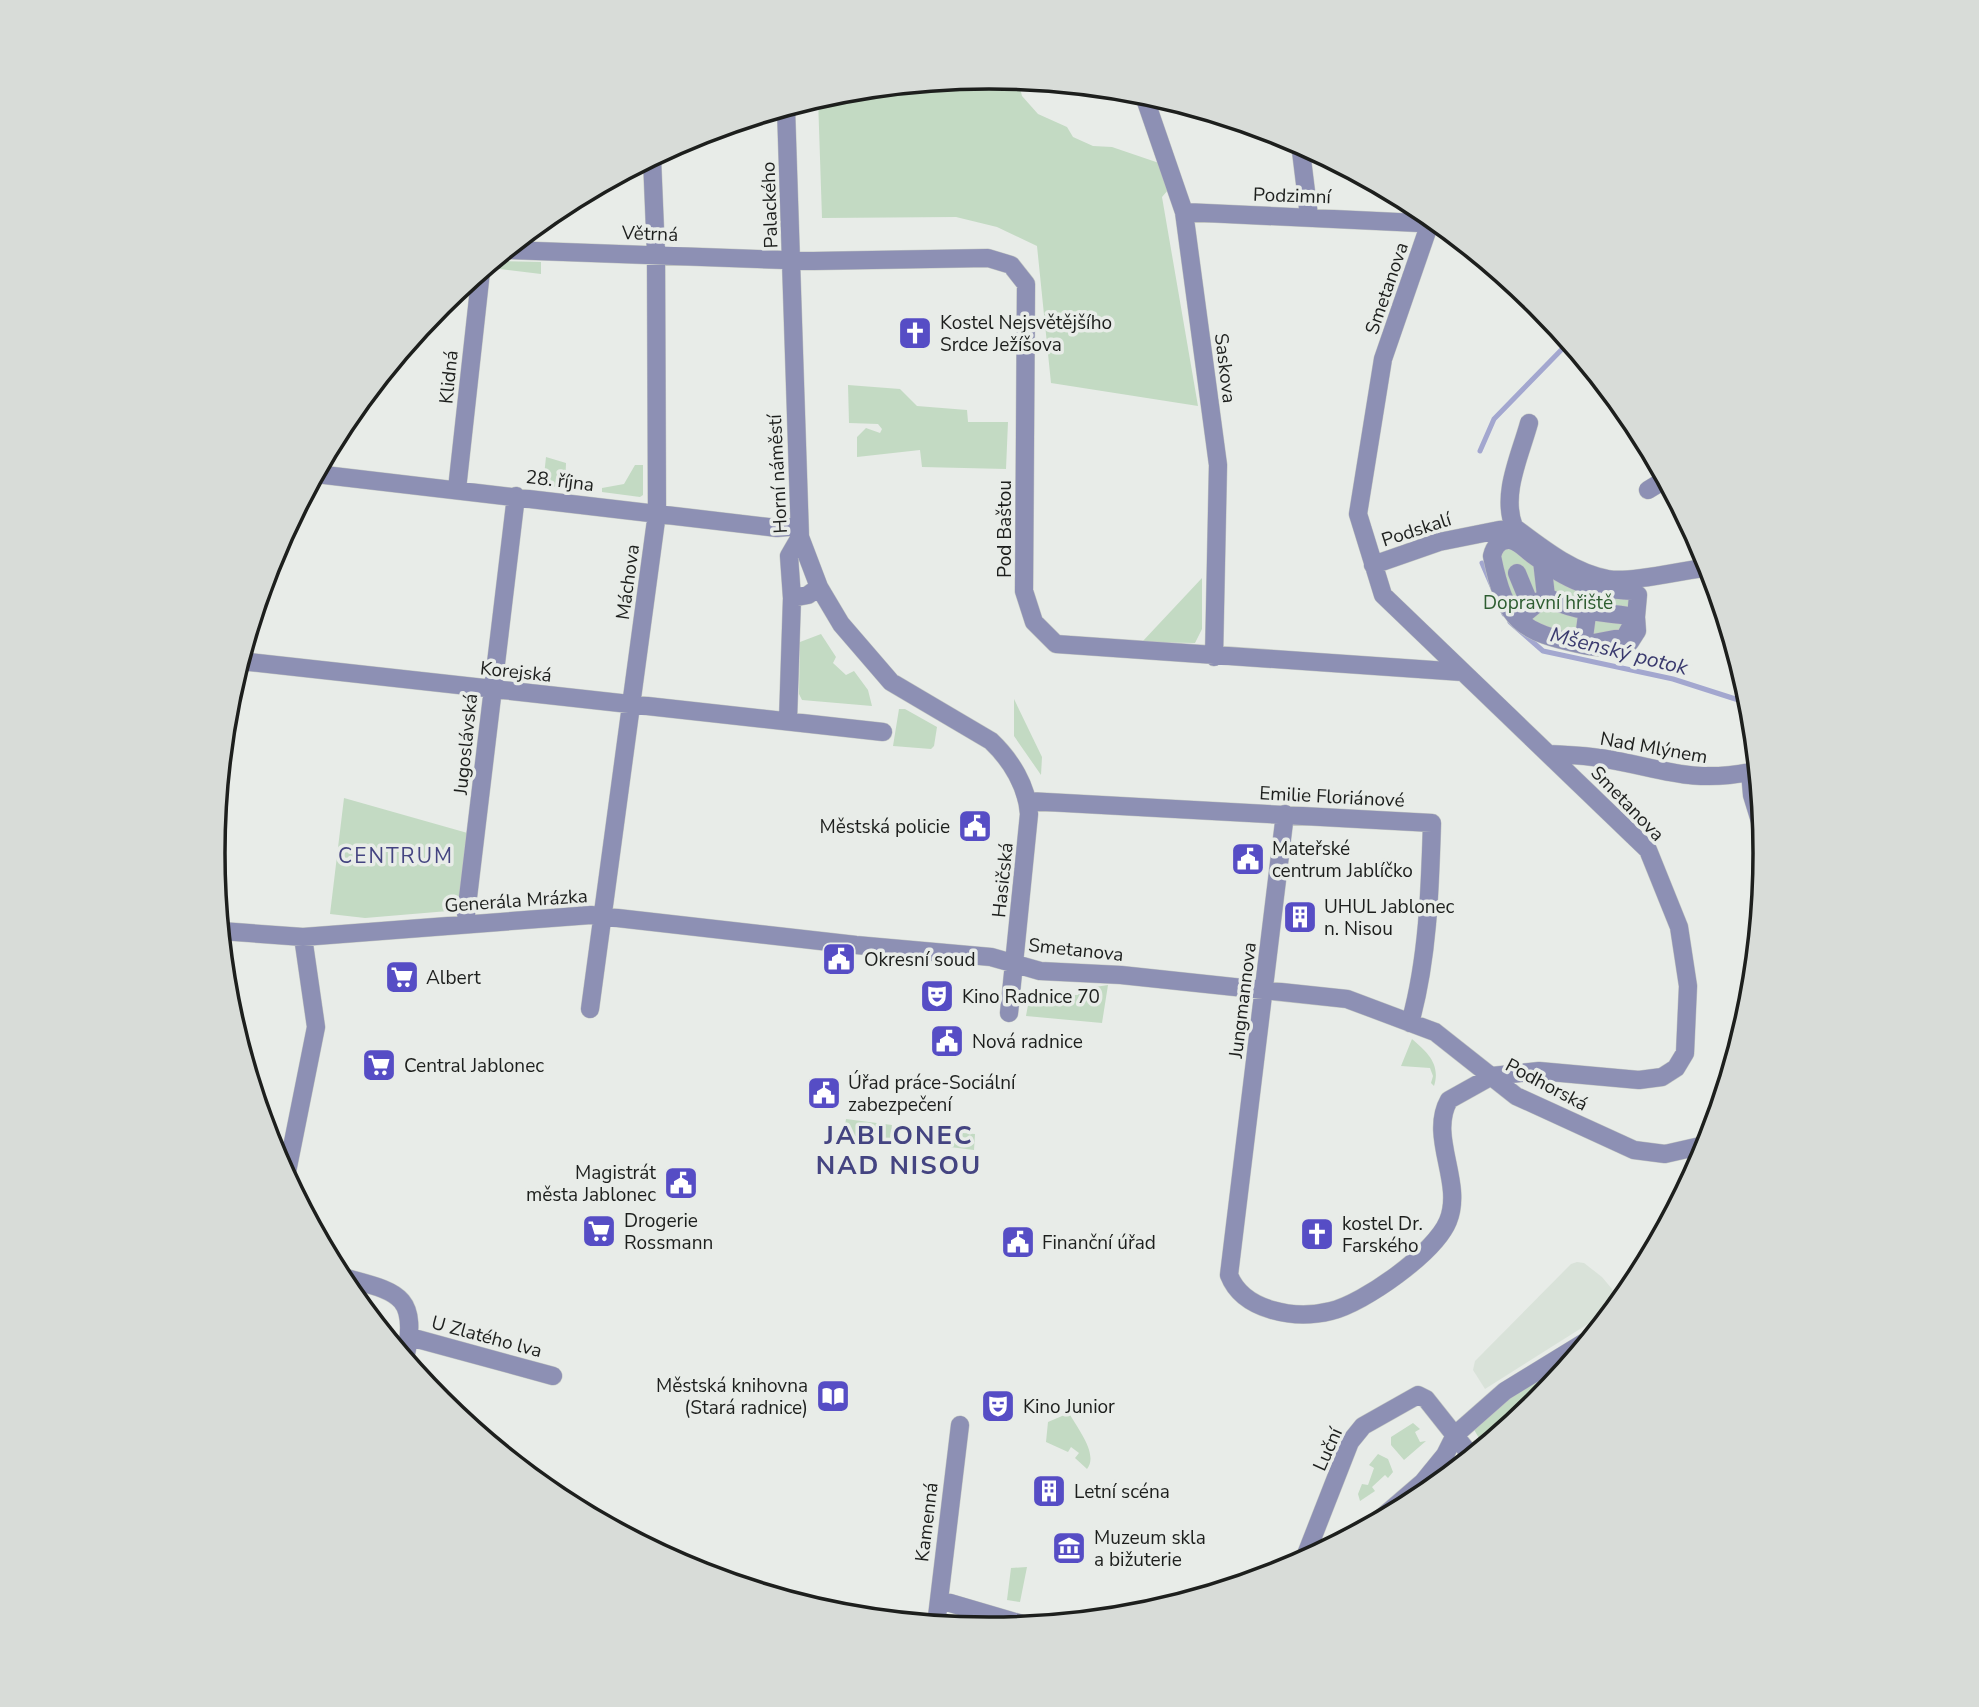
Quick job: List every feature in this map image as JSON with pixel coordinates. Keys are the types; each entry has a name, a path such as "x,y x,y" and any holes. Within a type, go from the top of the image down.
{"street":[{"name":"Saskova","path":"1147,106 1184,212 1218,465 1214,657"},
{"name":"Palackého","path":"786,117 792,258"},
{"path":"1302,156 1309,216"},
{"name":"Máchova","path":"590,1009 657,513 656,254 652,167"},
{"name":"Podzimní","path":"1184,212 1417,220"},
{"name":"Smetanova","path":"1014,963 1040,971 1121,975 1346,999 1435,1032 1492,1076 1539,1071 1639,1080 1662,1077 1676,1068 1685,1052 1686,973 1679,927 1648,850 1383,595 1358,514 1383,359 1431,230"},
{"name":"Větrná","path":"520,250 792,258"},
{"name":"Horní náměstí","path":"792,258 799,531 819,587 841,624 891,681 965,724 1002,752 1028,801"},
{"name":"Pod Baštou","path":"792,258 814,261 988,258 1011,265 1020,273 1026,284 1024,591 1034,622 1056,644 1462,672"},
{"name":"Klidná","path":"457,489 479,285"},
{"path":"1529,423 1509,497 1508,512 1514,527 1546,551 1582,571 1610,579 1699,568"},
{"name":"28. října","path":"326,475 799,531"},
{"path":"1648,490 1658,484"},
{"name":"Jugoslávská","path":"466,914 516,496"},
{"name":"Podskalí","path":"1373,565 1478,533 1514,527"},
{"path":"788,720 792,598 789,556 799,531"},
{"path":"1502,541 1515,541 1537,558 1591,588 1635,593 1639,598 1636,617 1625,637 1583,645 1539,635 1524,613 1506,601 1492,556 1495,547 1502,541"},
{"path":"1517,573 1537,558"},
{"path":"1537,558 1546,596 1562,605 1636,617"},
{"path":"1496,573 1507,570 1517,573"},
{"path":"1517,573 1524,613"},
{"path":"792,598 808,595 819,587"},
{"path":"1583,645 1591,588"},
{"path":"1524,613 1546,596"},
{"name":"Korejská","path":"250,662 883,732"},
{"name":"Nad Mlýnem","path":"1551,754 1599,757 1694,778 1717,778 1749,770"},
{"name":"Emilie Floriánové","path":"1028,801 1432,823 1431,875 1418,993 1410,1023"},
{"name":"Hasičská","path":"1014,963 1028,837 1028,801"},
{"name":"Jungmannova","path":"1234,1289 1228,1275 1266,991 1285,814"},
{"name":"Generála Mrázka","path":"230,931 303,937 558,916 603,916 856,945 991,957 1014,963"},
{"path":"289,1160 316,1027 303,937"},
{"path":"1009,1013 1014,963"},
{"name":"Podhorská","path":"1234,1289 1245,1299 1268,1308 1290,1314 1319,1313 1354,1302 1421,1255 1444,1229 1451,1214 1452,1189 1442,1126 1446,1106 1449,1100 1492,1076 1528,1103 1634,1150 1665,1154 1696,1147"},
{"path":"356,1281 387,1289 401,1299 411,1318 407,1348"},
{"name":"U Zlatého lva","path":"410,1337 553,1376"},
{"path":"1419,1486 1445,1455 1459,1432 1505,1391 1569,1351"},
{"name":"Luční","path":"1309,1548 1357,1431 1418,1395 1426,1399 1459,1432 1468,1449"},
{"name":"Kamenná","path":"937,1616 960,1425"},
{"path":"940,1600 1000,1618"}],"shaded area":[{"path":"1584,1263 1602,1277 1614,1294 1596,1319 1485,1389 1473,1370 1475,1361 1571,1264"}],"green space":[{"path":"1021,90 1022,96 1038,114 1067,127 1073,137 1093,146 1112,147 1159,163 1168,190 1162,197 1198,406 1051,383 1037,246 997,227 956,217 822,218 818,109 890,96 940,91"},
{"path":"507,261 541,262 541,274 498,269"},
{"path":"848,385 900,389 917,406 967,410 968,422 1008,422 1006,469 922,467 920,450 857,457 857,437 866,428 880,433 882,429 878,424 849,423"},
{"path":"546,457 566,463 565,488 543,485"},
{"path":"635,465 643,465 643,495 640,497 602,492 602,488 624,484"},
{"name":"Dopravní hřiště","path":"1509,533 1565,569 1644,584 1644,605 1634,645 1538,641 1484,549"},
{"path":"1202,578 1202,629 1195,643 1142,642"},
{"path":"821,634 836,657 833,663 846,675 854,671 868,690 872,706 802,700 799,694 800,642"},
{"path":"1014,699 1042,757 1041,775 1014,736"},
{"path":"899,709 905,709 937,727 934,746 931,749 893,746"},
{"path":"344,798 471,834 460,910 365,918 330,914"},
{"path":"1108,985 1102,1023 1026,1016 1029,999 1042,1000 1044,995 1078,995 1082,989"},
{"path":"1412,1039 1434,1065 1434,1086 1431,1083 1433,1076 1430,1068 1401,1066"},
{"path":"846,1119 892,1125 890,1140 847,1135 844,1132"},
{"path":"951,1132 975,1134 974,1150 950,1147"},
{"path":"1555,1367 1530,1394 1480,1439 1472,1426"},
{"path":"1069,1413 1089,1449 1090,1463 1087,1469 1075,1458 1079,1453 1071,1447 1068,1452 1046,1442 1048,1422"},
{"path":"1413,1423 1420,1429 1415,1432 1420,1442 1426,1441 1404,1460 1391,1445 1391,1437"},
{"path":"1378,1454 1388,1459 1393,1472 1388,1478 1385,1475 1372,1487 1375,1491 1360,1501 1358,1494 1362,1484 1368,1485 1374,1468 1369,1465"},
{"path":"1027,1567 1020,1602 1007,1600 1011,1568"}],"waterway":[{"name":"Mšenský potok","path":"1480,451 1494,419 1563,349"},
{"name":"Mšenský potok","path":"1482,563 1504,614"},
{"name":"Mšenský potok","path":"1510,622 1543,651 1673,679 1738,700"}],"place":[{"name":"Kostel Nejsvětějšího Srdce Ježíšova","path":"915,333"},
{"name":"Městská policie","path":"975,826"},
{"name":"Mateřské centrum Jablíčko","path":"1248,859"},
{"name":"UHUL Jablonec n. Nisou","path":"1300,917"},
{"name":"Okresní soud","path":"839,959"},
{"name":"Albert","path":"402,977"},
{"name":"Kino Radnice 70","path":"937,996"},
{"name":"Nová radnice","path":"947,1041"},
{"name":"Central Jablonec","path":"379,1065"},
{"name":"Úřad práce-Sociální zabezpečení","path":"824,1093"},
{"name":"Magistrát města Jablonec","path":"681,1183"},
{"name":"Drogerie Rossmann","path":"599,1231"},
{"name":"kostel Dr. Farského","path":"1317,1234"},
{"name":"Finanční úřad","path":"1018,1242"},
{"name":"Městská knihovna (Stará radnice)","path":"833,1396"},
{"name":"Kino Junior","path":"998,1406"},
{"name":"Letní scéna","path":"1049,1491"},
{"name":"Muzeum skla a bižuterie","path":"1069,1548"}],"district":[{"name":"CENTRUM","path":"396,856"},
{"name":"JABLONEC NAD NISOU","path":"899,1150"}]}
